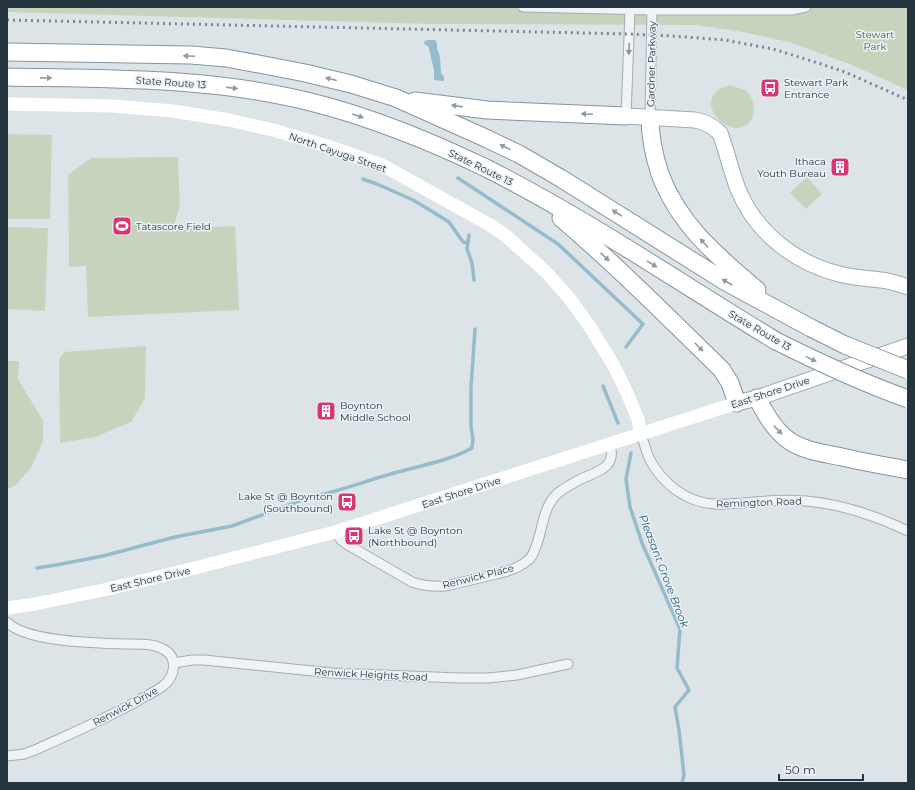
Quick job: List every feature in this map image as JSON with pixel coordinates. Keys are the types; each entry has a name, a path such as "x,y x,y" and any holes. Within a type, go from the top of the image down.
{"highway":[{"path":"7,52 226,58 305,73 350,84 396,98 520,154 726,282 845,345 908,370"},
{"name":"State Route 13","path":"7,77 115,79 198,84 242,89 321,104 383,124 485,168 534,194 598,230 776,341 844,374 881,390 908,399"},
{"path":"396,98 488,110 626,116"},
{"path":"650,118 650,131 655,160 671,199 680,215 691,229 727,265 786,314"},
{"path":"534,194 646,295 722,370 730,383 737,403"},
{"path":"757,398 767,418 778,431 788,440 801,447 908,470"}],"main road":[{"path":"626,116 695,120 705,122 714,127 720,134 725,146 738,189 746,205 765,231 775,241 785,249 828,271 853,277 882,280 908,287"},
{"name":"East Shore Drive","path":"737,403 757,398 908,346"}],"street":[{"path":"523,7 630,10 792,10 806,7"},
{"path":"626,116 630,10"},
{"name":"Gardner Parkway","path":"650,118 652,10"},
{"name":"North Cayuga Street","path":"7,104 114,106 201,115 259,126 298,136 382,165 490,225 505,235 547,273 570,299 590,327 614,366 638,419 640,434"},
{"name":"East Shore Drive","path":"7,608 35,604 108,589 335,532 737,403"},
{"name":"Remington Road","path":"640,434 650,459 658,473 681,494 693,500 714,504 777,500 807,501 851,509 884,520 908,531"},
{"name":"Renwick Place","path":"335,532 341,540 348,545 412,582 424,586 446,586 510,570 531,558 538,543 549,504 558,493 579,480 596,473 607,466 612,458 610,444"},
{"path":"7,622 21,631 61,640 155,646 164,649 170,654 174,663"},
{"name":"Renwick Heights Road","path":"174,663 204,660 332,674 459,678 488,678 517,675 568,664"},
{"name":"Renwick Drive","path":"7,756 24,754 35,750 122,710 164,686 173,672 174,663"}],"green space":[{"name":"Stewart Park","path":"7,7 908,7 908,90 852,65 789,42 743,32 695,25 431,24 7,12"},
{"path":"730,85 745,90 753,101 754,110 752,119 749,123 742,127 735,128 727,125 714,114 711,106 712,99 716,92"},
{"path":"7,134 52,135 50,219 7,219"},
{"path":"178,157 180,205 173,229 235,226 239,310 88,317 86,266 69,267 68,175 91,158"},
{"path":"807,177 822,194 806,209 790,193"},
{"path":"7,227 48,228 45,311 7,309"},
{"path":"146,346 145,398 131,422 95,437 60,443 59,360 64,352"},
{"path":"7,361 19,361 18,379 43,421 43,441 32,466 16,485 7,489"}],"water":[{"path":"435,40 437,43 441,73 444,77 444,81 434,80 434,70 429,49 428,46 424,44 425,41"}],"waterway":[{"path":"458,178 558,244 643,324 626,347"},
{"path":"363,179 413,200 433,212 449,222 463,242 468,243"},
{"path":"469,235 467,249 472,263 474,280"},
{"path":"320,495 444,460 472,448 471,387 475,329"},
{"name":"Pleasant Grove Brook","path":"603,386 618,423"},
{"name":"Pleasant Grove Brook","path":"631,453 626,479 630,507 642,543 680,629 677,668 689,690 675,707 684,775 682,783"},
{"path":"37,568 103,556 175,537 232,526 302,500"}],"railway":[{"path":"7,20 629,34 725,40 773,49 818,63 845,72 908,100"}],"place":[{"name":"Stewart Park Entrance","path":"770,88"},
{"name":"Ithaca Youth Bureau","path":"840,167"},
{"name":"Tatascore Field","path":"122,226"},
{"name":"Boynton Middle School","path":"326,411"},
{"name":"Lake St @ Boynton (Southbound)","path":"347,502"},
{"name":"Lake St @ Boynton (Northbound)","path":"354,536"}]}
